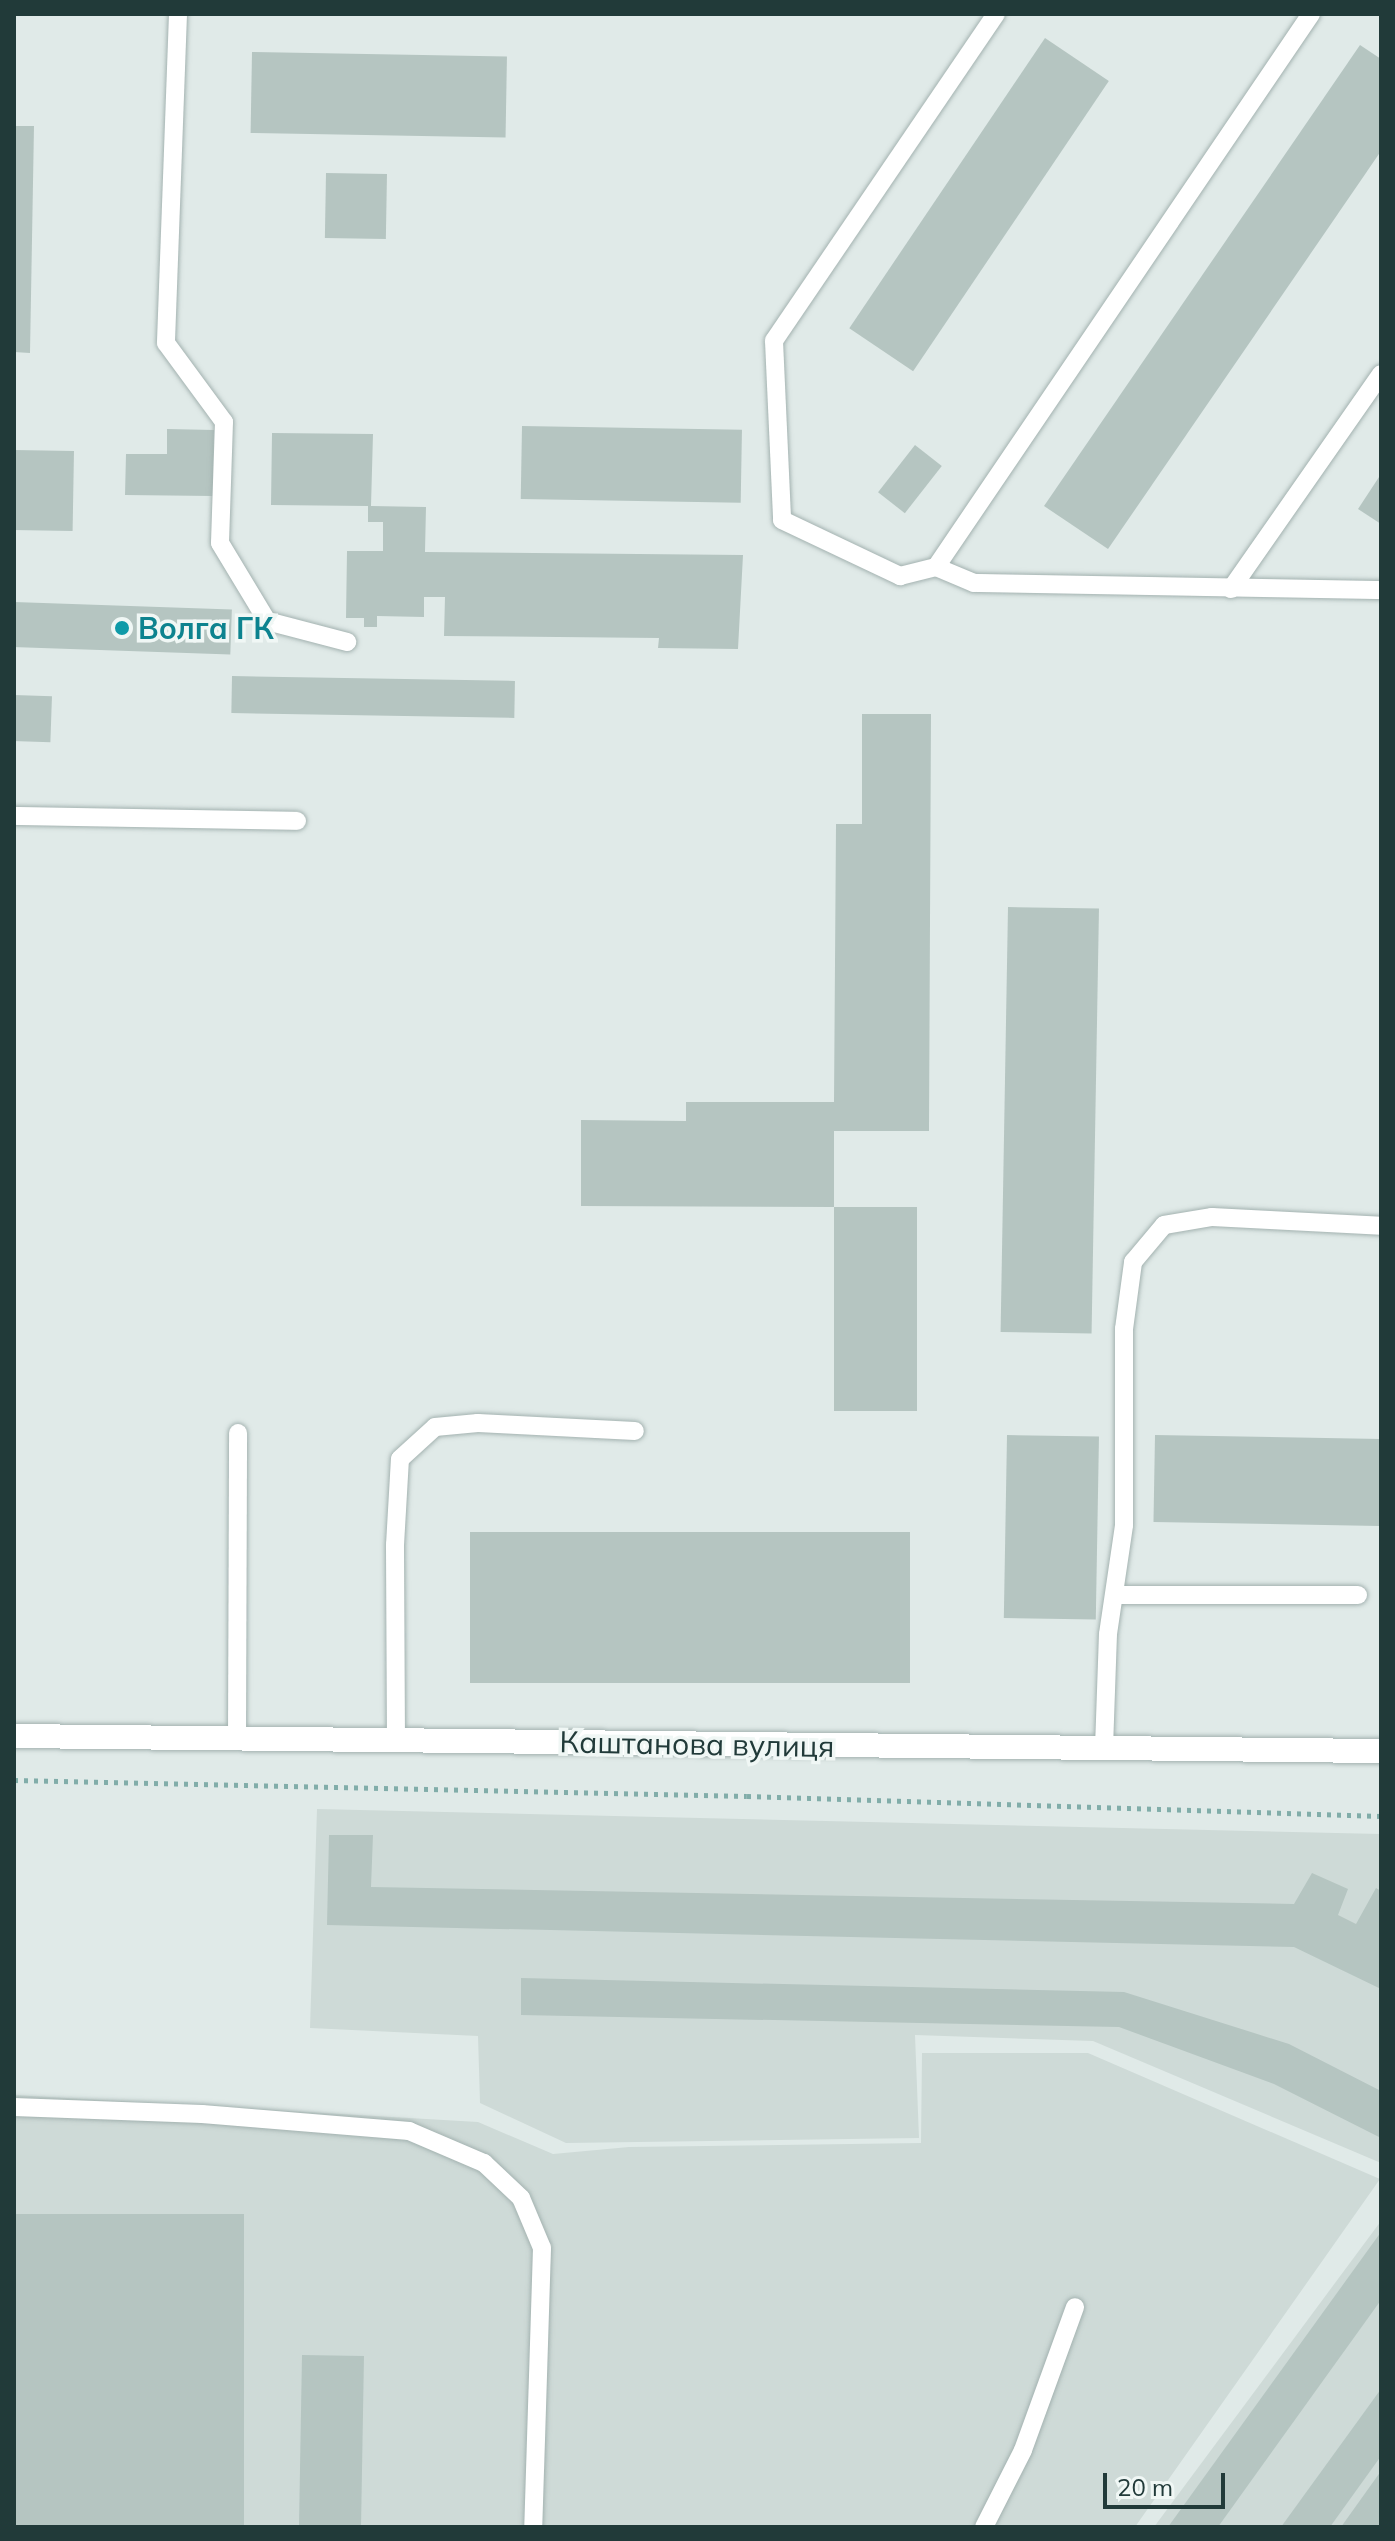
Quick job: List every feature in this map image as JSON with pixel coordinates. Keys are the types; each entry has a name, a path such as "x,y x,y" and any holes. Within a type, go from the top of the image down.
{"street":[{"name":"Каштанова вулиця","path":"14,1736 1381,1751"}],"lane":[{"path":"178,14 166,343 224,422 220,543 267,621 347,642"},
{"path":"996,14 774,341 782,520 900,576 936,567 974,583 1381,590"},
{"path":"936,567 1311,14"},
{"path":"1231,589 1381,374"},
{"path":"14,816 297,821"},
{"path":"1104,1748 1108,1634 1124,1525 1124,1329 1133,1262 1164,1225 1212,1217 1381,1226"},
{"path":"396,1741 395,1545 400,1459 435,1427 478,1423 635,1431"},
{"path":"237,1739 238,1433"},
{"path":"1116,1595 1358,1595"},
{"path":"14,2107 202,2114 409,2131 484,2163 521,2198 542,2248 533,2527"},
{"path":"984,2527 1023,2450 1075,2307"}],"path":[{"path":"14,1780 747,1796 1381,1816"}],"shaded area":[{"path":"317,1809 1381,1834 1381,2163 1093,2041 915,2035 919,2138 566,2143 480,2103 478,2036 310,2028"},
{"path":"922,2053 1088,2053 1380,2179 1135,2527 14,2527 14,2095 478,2122 553,2154 629,2147 921,2143"},
{"path":"1381,2221 1381,2527 1154,2527"}],"building":[{"path":"1045,38 1109,81 913,371 849,328"},
{"path":"1360,45 1381,59 1381,151 1108,549 1044,506"},
{"path":"252,52 507,56 506,137 251,133"},
{"path":"14,126 34,126 30,353 14,352"},
{"path":"326,173 387,174 386,239 325,238"},
{"path":"522,426 742,430 741,503 521,499"},
{"path":"167,429 214,430 213,496 125,495 126,454 167,454"},
{"path":"272,433 373,434 371,506 426,507 425,552 743,555 738,649 658,648 659,638 444,636 445,597 424,597 424,617 377,616 377,627 364,627 364,618 346,618 347,551 383,551 383,522 368,522 368,506 271,505"},
{"path":"915,445 942,466 905,513 878,492"},
{"path":"14,450 74,451 73,531 14,530"},
{"path":"1381,474 1381,524 1358,509"},
{"name":"Волга ГК","path":"14,602 232,610 230,655 14,647"},
{"path":"232,676 515,681 514,718 231,713"},
{"path":"14,695 52,696 50,742 14,741"},
{"path":"862,714 931,714 929,1131 834,1131 834,1207 581,1206 581,1120 686,1121 686,1102 834,1102 836,824 862,824"},
{"path":"1008,907 1099,909 1092,1334 1001,1332"},
{"path":"834,1207 917,1207 917,1411 834,1411"},
{"path":"1007,1435 1099,1437 1096,1620 1004,1618"},
{"path":"1155,1435 1381,1439 1379,1526 1153,1522"},
{"path":"470,1532 910,1532 910,1683 470,1683"},
{"path":"329,1835 373,1835 371,1887 1294,1904 1312,1873 1348,1889 1338,1915 1356,1924 1376,1888 1381,1891 1381,1989 1294,1947 327,1925"},
{"path":"521,1978 1124,1992 1289,2044 1381,2091 1381,2138 1274,2084 1119,2027 521,2015"},
{"path":"14,2214 244,2214 244,2527 14,2527"},
{"path":"1381,2232 1381,2300 1218,2527 1168,2527"},
{"path":"302,2355 364,2356 361,2527 299,2527"},
{"path":"1381,2389 1381,2456 1330,2527 1281,2527"},
{"path":"1381,2471 1381,2527 1341,2527"}],"place":[{"name":"Волга ГК","path":"122,628"}]}
